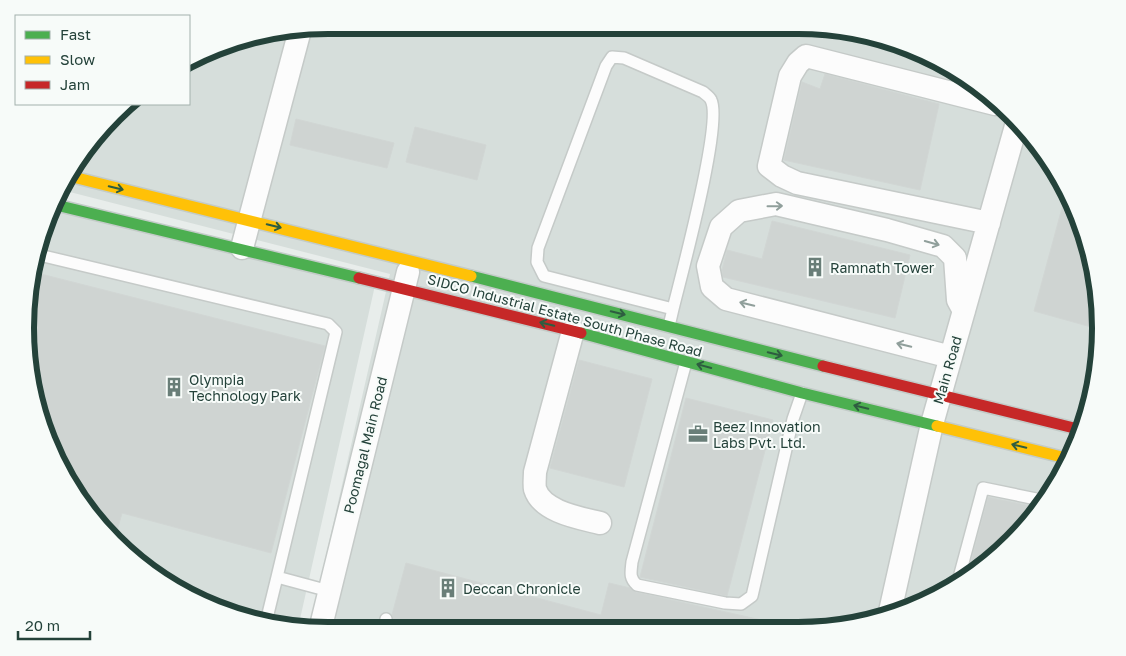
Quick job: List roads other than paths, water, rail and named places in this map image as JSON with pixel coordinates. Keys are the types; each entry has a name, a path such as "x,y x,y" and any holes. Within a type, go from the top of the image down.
{"main road":[{"name":"SIDCO Industrial Estate South Phase Road","path":"75,178 1075,428"},
{"name":"SIDCO Industrial Estate South Phase Road","path":"60,206 242,248 573,330 802,393 1062,457"}],"street":[{"path":"242,248 299,35"},
{"path":"985,101 806,56 798,63 790,76 769,166 782,176 797,183 989,223"},
{"name":"Main Road","path":"890,608 932,424 1015,130"},
{"path":"951,357 726,299 712,287 708,266 721,227 738,212 776,204 887,230 943,246 955,258 958,300 964,311"},
{"name":"Poomagal Main Road","path":"322,622 410,261"},
{"path":"573,330 535,472 536,490 556,511 600,523"}],"lane":[{"path":"669,326 673,309 708,159 713,119 711,100 703,92 624,58 612,57 606,66 538,248 537,262 544,276 673,309"},
{"path":"43,256 328,324 336,332 268,616"},
{"path":"686,362 632,562 630,573 632,581 637,585 725,603 741,604 752,596 793,419 802,393"},
{"path":"960,574 982,488 1037,499"},
{"path":"278,577 329,591"}],"place":[{"name":"Ramnath Tower","path":"815,267"},
{"name":"Olympia Technology Park","path":"174,387"},
{"name":"Beez Innovation Labs Pvt. Ltd.","path":"698,434"},
{"name":"Deccan Chronicle","path":"448,588"}]}
